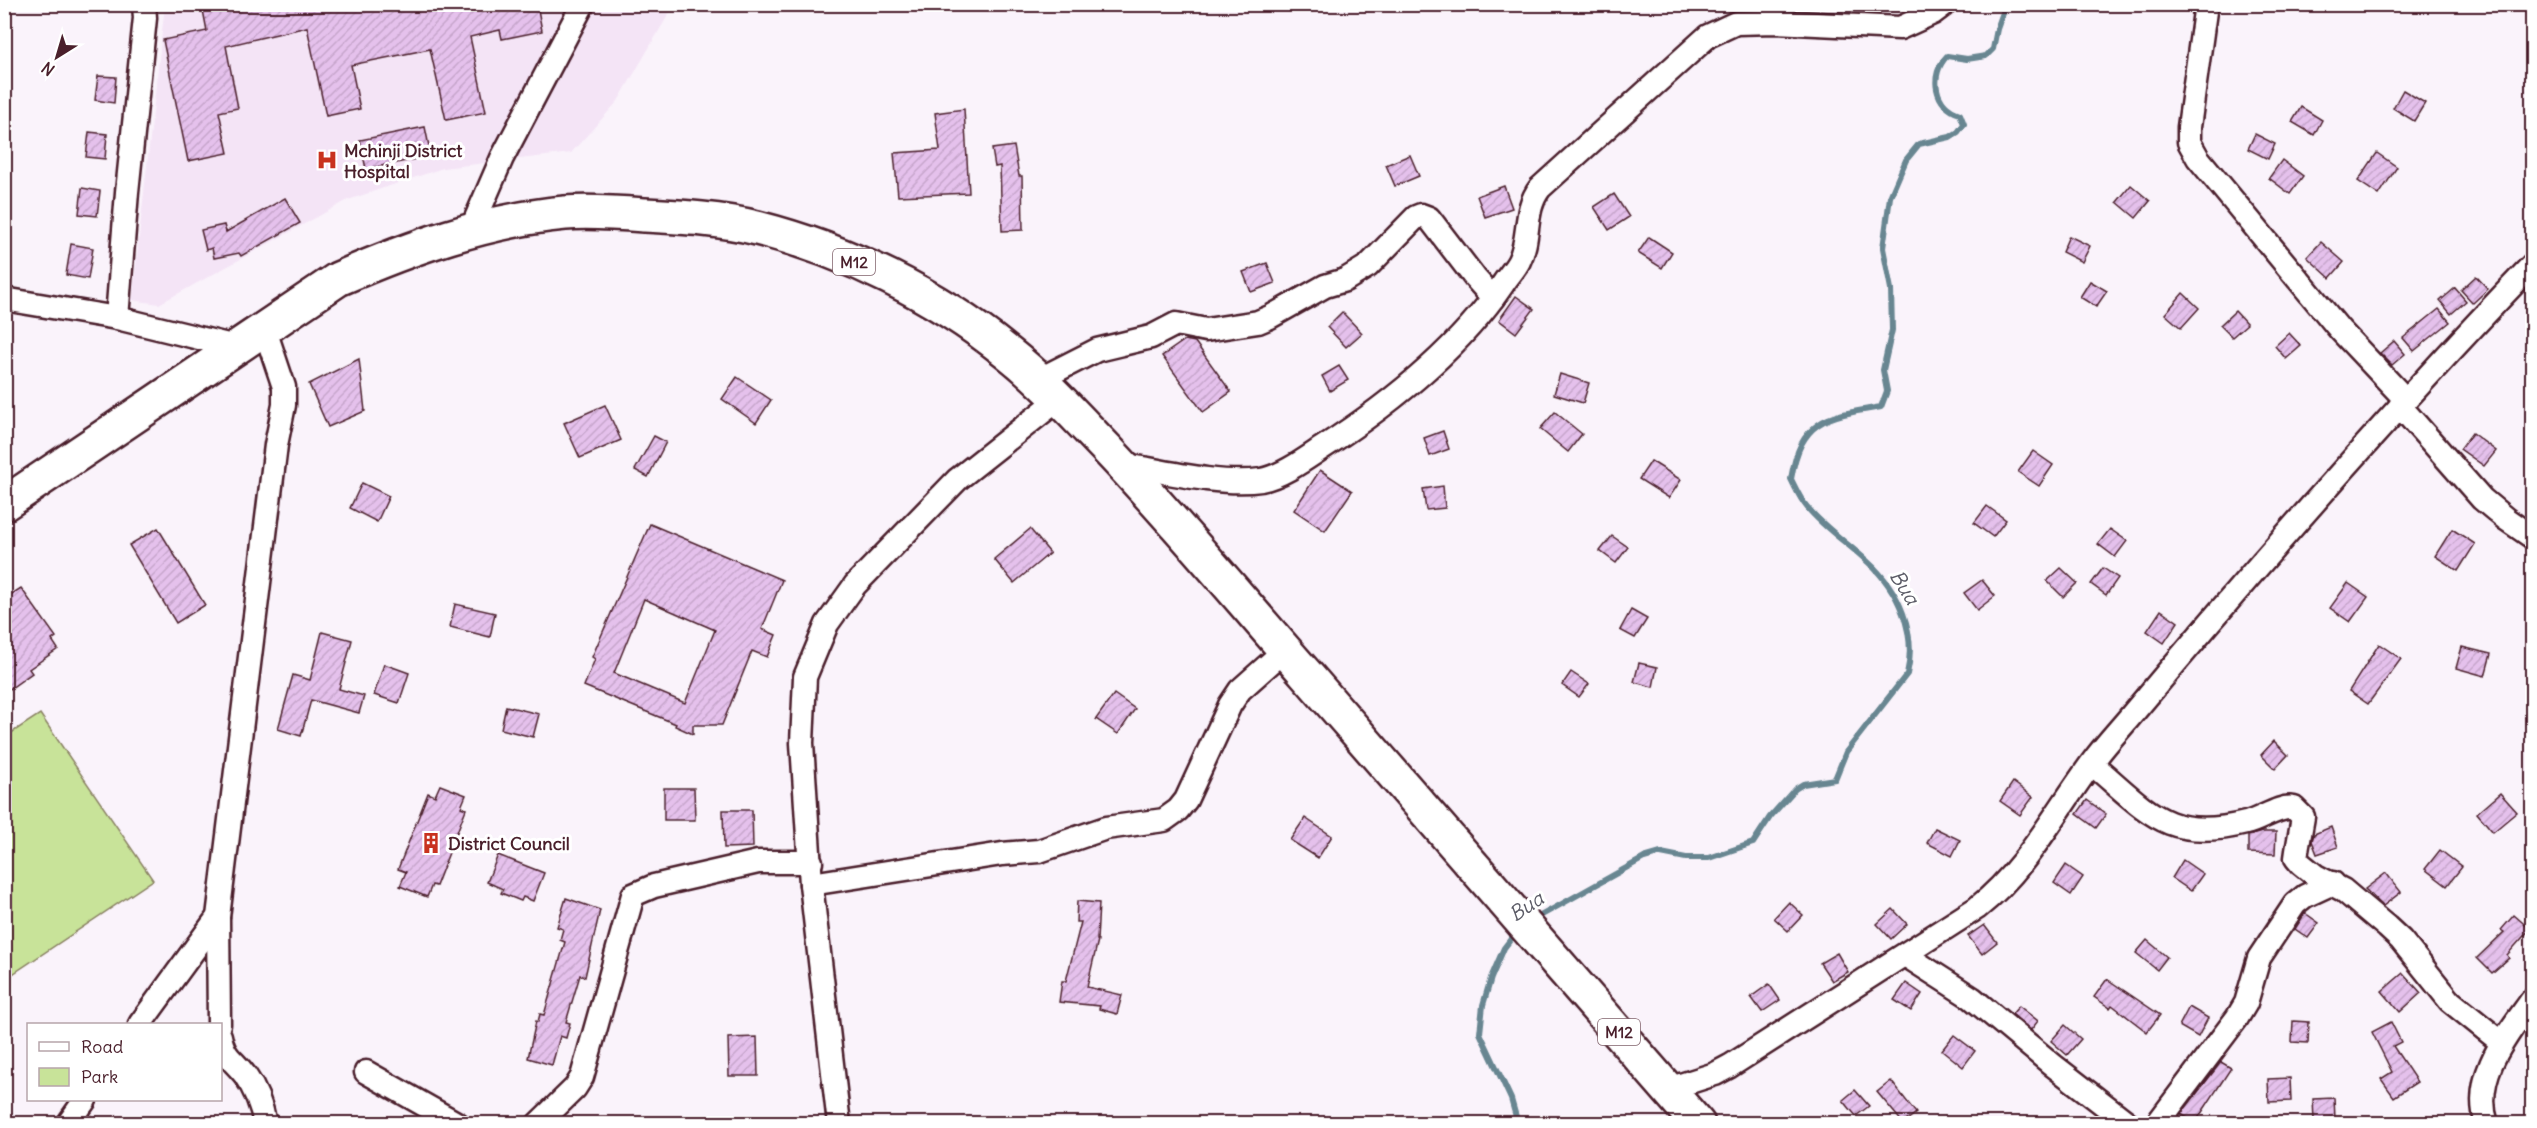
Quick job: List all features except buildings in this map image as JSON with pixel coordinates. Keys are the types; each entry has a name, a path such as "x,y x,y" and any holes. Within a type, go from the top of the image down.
{"highway":[{"name":"M12","path":"4,504 338,279 383,259 500,224 565,213 692,217 753,227 804,242 915,290 966,321 1010,354 1048,389 1121,464 1698,1124"}],"street":[{"path":"470,232 502,158 583,4"},
{"path":"1121,464 1224,480 1262,480 1289,468 1356,426 1403,388 1464,333 1493,298 1519,261 1532,199 1540,188 1708,36 1736,23 1775,22 1900,28 1933,14 1945,4"},
{"path":"2206,4 2189,127 2189,142 2198,158 2482,499 2532,537"},
{"path":"117,318 127,192 146,9"},
{"path":"839,1124 811,873 802,743 805,677 827,624 855,585 1048,389 1097,350 1151,337 1176,324 1206,330 1270,318 1325,286 1345,280 1368,266 1416,217 1421,215 1429,218 1493,298"},
{"path":"1668,1089 1715,1074 1730,1066 1977,908 2006,882 2031,853 2092,764 2240,586 2403,403 2532,265"},
{"path":"4,300 117,318 236,346"},
{"path":"219,1023 218,917 276,445 284,405 284,387 264,327"},
{"path":"538,1124 575,1088 582,1077 633,895 654,886 758,862 811,873 1039,851 1106,828 1164,820 1178,810 1186,800 1230,705 1240,690 1285,650"},
{"path":"2092,764 2151,814 2167,824 2182,829 2218,830 2250,822 2290,807 2295,808 2303,817 2296,858 2316,876 2333,883 2401,940 2450,1001 2501,1042"},
{"path":"2157,1124 2237,1018 2246,1003 2259,958 2295,904 2305,896 2333,883"},
{"path":"141,1023 218,917"},
{"path":"1905,955 1972,998 2129,1124"},
{"path":"2487,1124 2482,1095 2488,1073 2501,1042 2532,1000"},
{"path":"222,1047 245,1075 255,1092 265,1124"},
{"path":"366,1072 458,1124"},
{"path":"68,1124 84,1101"}],"shaded area":[{"name":"Mchinji District Hospital","path":"165,5 674,5 618,101 571,153 443,168 348,200 159,304 132,300"}],"green space":[{"path":"40,714 153,880 5,979 5,737"}],"waterway":[{"name":"Bua","path":"1533,920 1644,858 1661,853 1686,858 1709,858 1753,843 1770,817 1795,789 1803,784 1835,779 1846,752 1907,674 1909,643 1903,613 1897,599 1879,573 1807,507 1791,479 1795,459 1809,432 1831,418 1881,407 1887,391 1883,370 1892,330 1891,289 1883,248 1890,197 1906,160 1919,144 1950,137 1964,124 1960,114 1951,110 1940,97 1936,81 1938,72 1947,56 1967,59 1986,56 1993,49 2006,4"},
{"name":"Bua","path":"1517,931 1504,948 1491,978 1483,1005 1480,1033 1511,1099 1518,1124"}],"place":[{"name":"Mchinji District Hospital","path":"327,160"},
{"name":"District Council","path":"431,843"}]}
